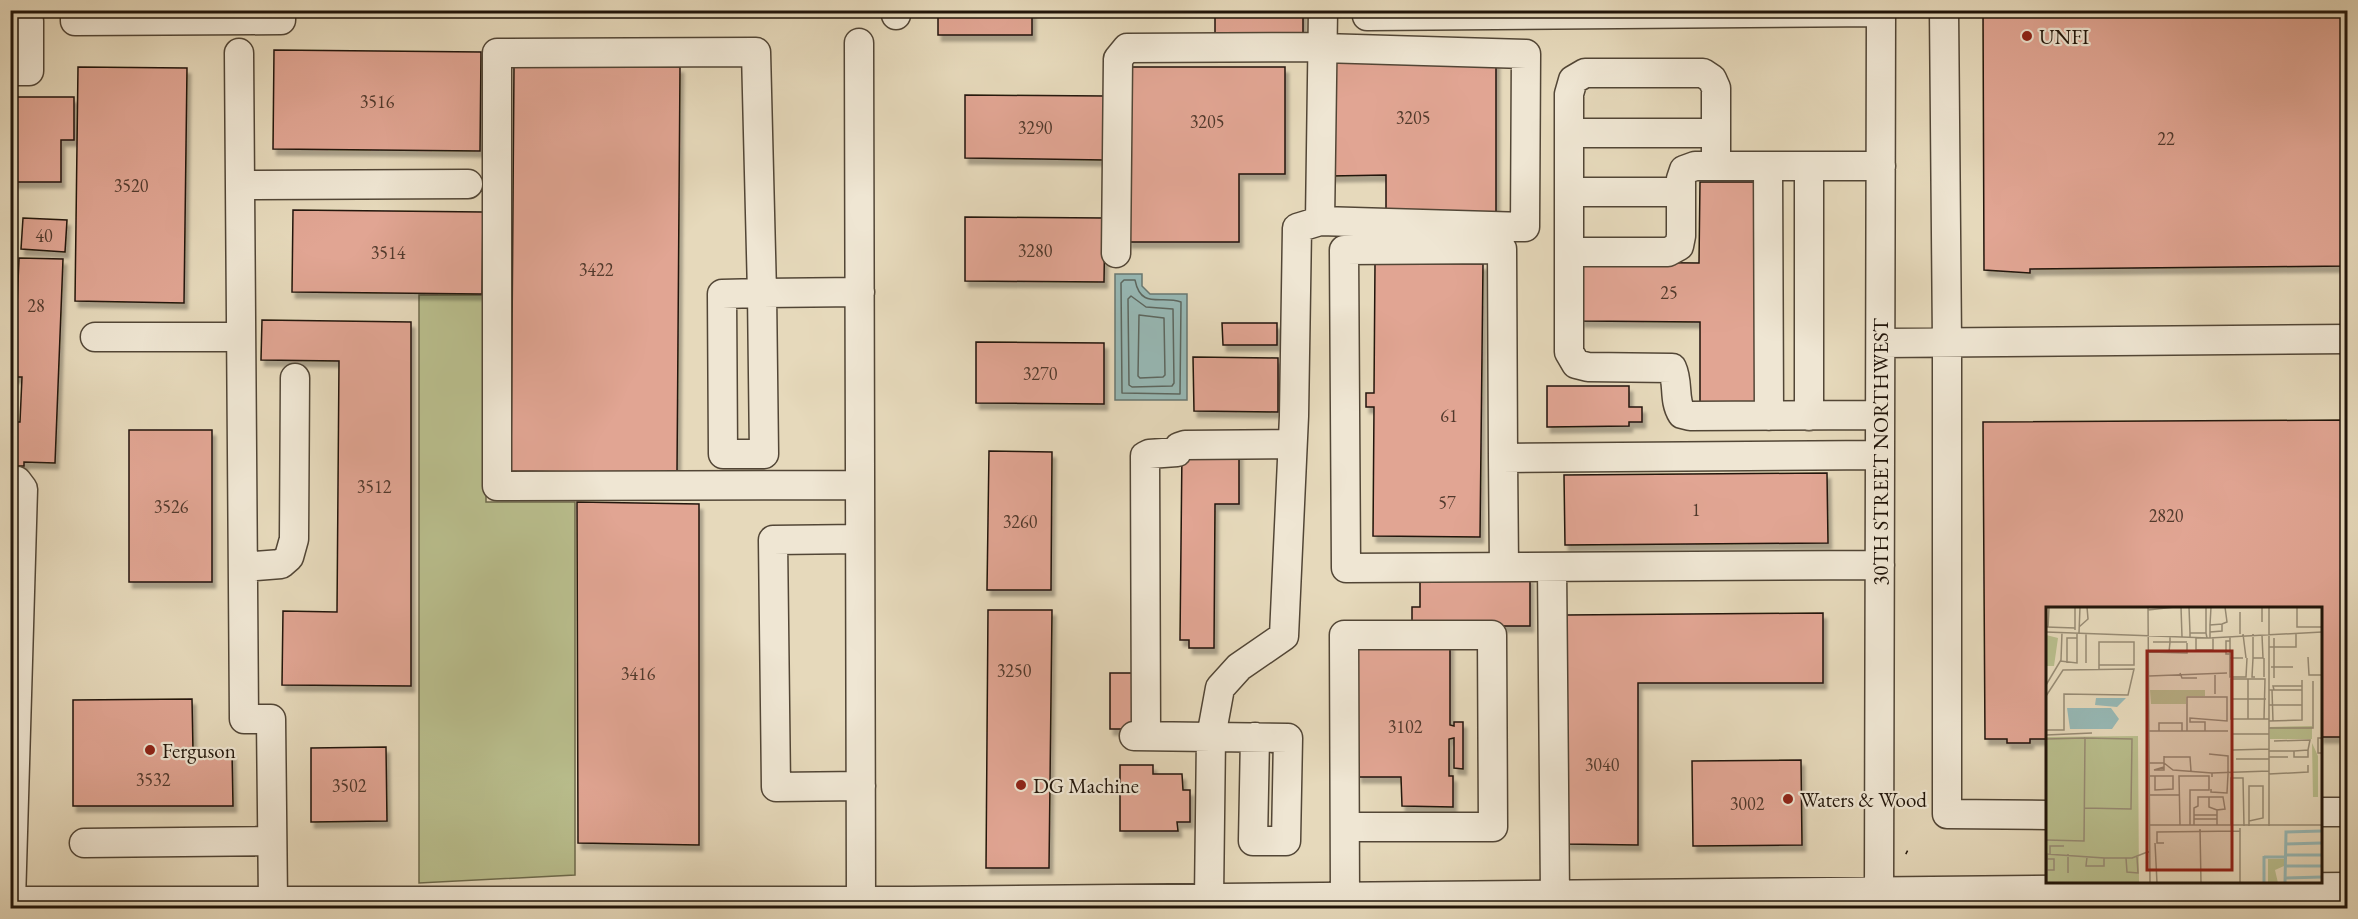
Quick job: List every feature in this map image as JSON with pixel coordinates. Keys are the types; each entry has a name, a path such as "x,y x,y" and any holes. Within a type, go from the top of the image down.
{"street":[{"path":"10,72 28,72 20,21 75,16 281,20 281,10"},
{"path":"1320,221 1323,10"},
{"path":"1367,10 1367,16 1881,11"},
{"path":"1944,10 1947,814 2046,814"},
{"name":"30TH STREET NORTHWEST","path":"1879,893 1881,11"},
{"path":"859,43 861,901"},
{"path":"1116,253 1118,59 1127,48 1322,48 1526,54 1525,227 1320,221 1297,228 1292,444 1284,636 1239,667 1220,688 1211,736 1209,898"},
{"path":"860,292 762,293 722,294 723,454 764,454 762,293 756,52 496,53 496,486 860,485"},
{"path":"239,53 244,719 272,719 273,901"},
{"path":"1716,166 1716,88 1712,79 1703,73 1585,73 1573,80 1569,94 1569,352 1576,364 1588,367 1672,368 1676,377 1676,406 1682,414 1690,416 1880,416"},
{"path":"1569,133 1716,133"},
{"path":"1569,252 1668,252 1679,246 1684,170 1695,166 1881,166"},
{"path":"1768,166 1769,416"},
{"path":"1809,166 1809,416"},
{"path":"240,185 468,184"},
{"path":"1569,192 1681,192"},
{"path":"1504,567 1502,249 1344,250 1346,568 1880,565"},
{"path":"95,337 241,337"},
{"path":"1881,343 2348,339"},
{"path":"243,567 281,564 289,557 294,539 295,378"},
{"path":"1255,737 1140,736 1145,456 1177,452 1179,447 1185,445 1292,444"},
{"path":"1503,458 1880,455"},
{"path":"10,481 17,481 23,489 14,680 11,900 861,901 1879,893 2070,886 2162,898 2348,887"},
{"path":"860,539 774,540 774,552 776,787 861,786"},
{"path":"1552,567 1555,895"},
{"path":"1345,827 1493,827 1492,634 1344,635 1345,897"},
{"path":"2322,812 2348,812"},
{"path":"84,843 272,841"}],"green space":[{"path":"419,295 486,295 486,502 575,502 575,875 419,883"}],"water":[{"path":"1115,274 1142,274 1142,286 1150,294 1187,294 1187,400 1115,400"}],"building":[{"path":"938,10 1032,10 1032,35 938,35"},
{"path":"1215,10 1303,10 1303,37 1215,36"},
{"path":"1983,10 2348,10 2348,266 2030,269 2030,273 1984,270"},
{"path":"274,50 481,52 480,151 273,149"},
{"path":"1496,58 1496,213 1386,213 1386,175 1330,176 1330,59"},
{"path":"514,66 680,67 677,473 511,471"},
{"path":"78,67 187,68 184,303 75,301"},
{"path":"1128,67 1285,67 1285,174 1239,174 1239,242 1128,242"},
{"path":"965,95 1106,96 1105,160 965,158"},
{"path":"10,97 74,97 74,140 61,140 61,182 10,182"},
{"path":"1700,182 1757,182 1757,406 1700,405 1700,322 1581,321 1581,262 1699,263"},
{"path":"293,210 483,212 482,294 292,292"},
{"path":"965,217 1105,218 1104,282 965,281"},
{"path":"23,218 67,220 65,252 21,249"},
{"path":"19,258 63,259 55,463 24,462 24,466 10,466 10,422 20,422 22,377 14,377"},
{"path":"1375,263 1483,264 1480,537 1373,536 1374,407 1366,407 1366,393 1374,393"},
{"path":"262,320 411,322 411,686 282,685 283,611 337,612 339,361 261,360"},
{"path":"1222,323 1277,323 1277,345 1223,345"},
{"path":"976,342 1104,343 1104,404 976,403"},
{"path":"1193,357 1278,358 1278,412 1194,411"},
{"path":"1547,386 1629,386 1629,407 1642,407 1642,422 1629,422 1629,426 1547,427"},
{"path":"2348,420 2348,737 2322,737 2322,607 2046,607 2046,739 2030,739 2030,743 2007,743 2007,739 1985,739 1983,422"},
{"path":"129,430 212,430 212,582 129,582"},
{"path":"1182,449 1239,450 1239,504 1215,504 1214,648 1189,648 1189,640 1180,640"},
{"path":"989,451 1052,452 1051,590 987,590"},
{"path":"1827,473 1828,543 1565,545 1564,475"},
{"path":"577,502 699,504 699,845 578,843"},
{"path":"1530,577 1530,626 1420,626 1412,621 1412,607 1420,607 1420,578"},
{"path":"988,610 1052,610 1049,868 986,868"},
{"path":"1823,613 1823,683 1638,683 1638,845 1566,844 1566,615"},
{"path":"1357,644 1450,644 1450,725 1454,726 1454,722 1463,722 1463,769 1454,768 1454,738 1449,739 1449,776 1453,776 1453,807 1402,806 1401,777 1358,777"},
{"path":"1110,673 1139,673 1139,729 1110,729"},
{"path":"192,699 193,751 232,752 233,806 73,806 73,700"},
{"path":"386,747 387,821 311,822 311,748"},
{"path":"1801,760 1802,845 1693,846 1692,761"},
{"path":"1120,765 1153,765 1153,774 1182,774 1183,790 1190,790 1190,822 1177,822 1178,831 1120,831"}],"place":[{"name":"UNFI","path":"2027,36"},
{"name":"Ferguson","path":"150,750"},
{"name":"DG Machine","path":"1021,785"},
{"name":"Waters & Wood","path":"1788,799"}]}
